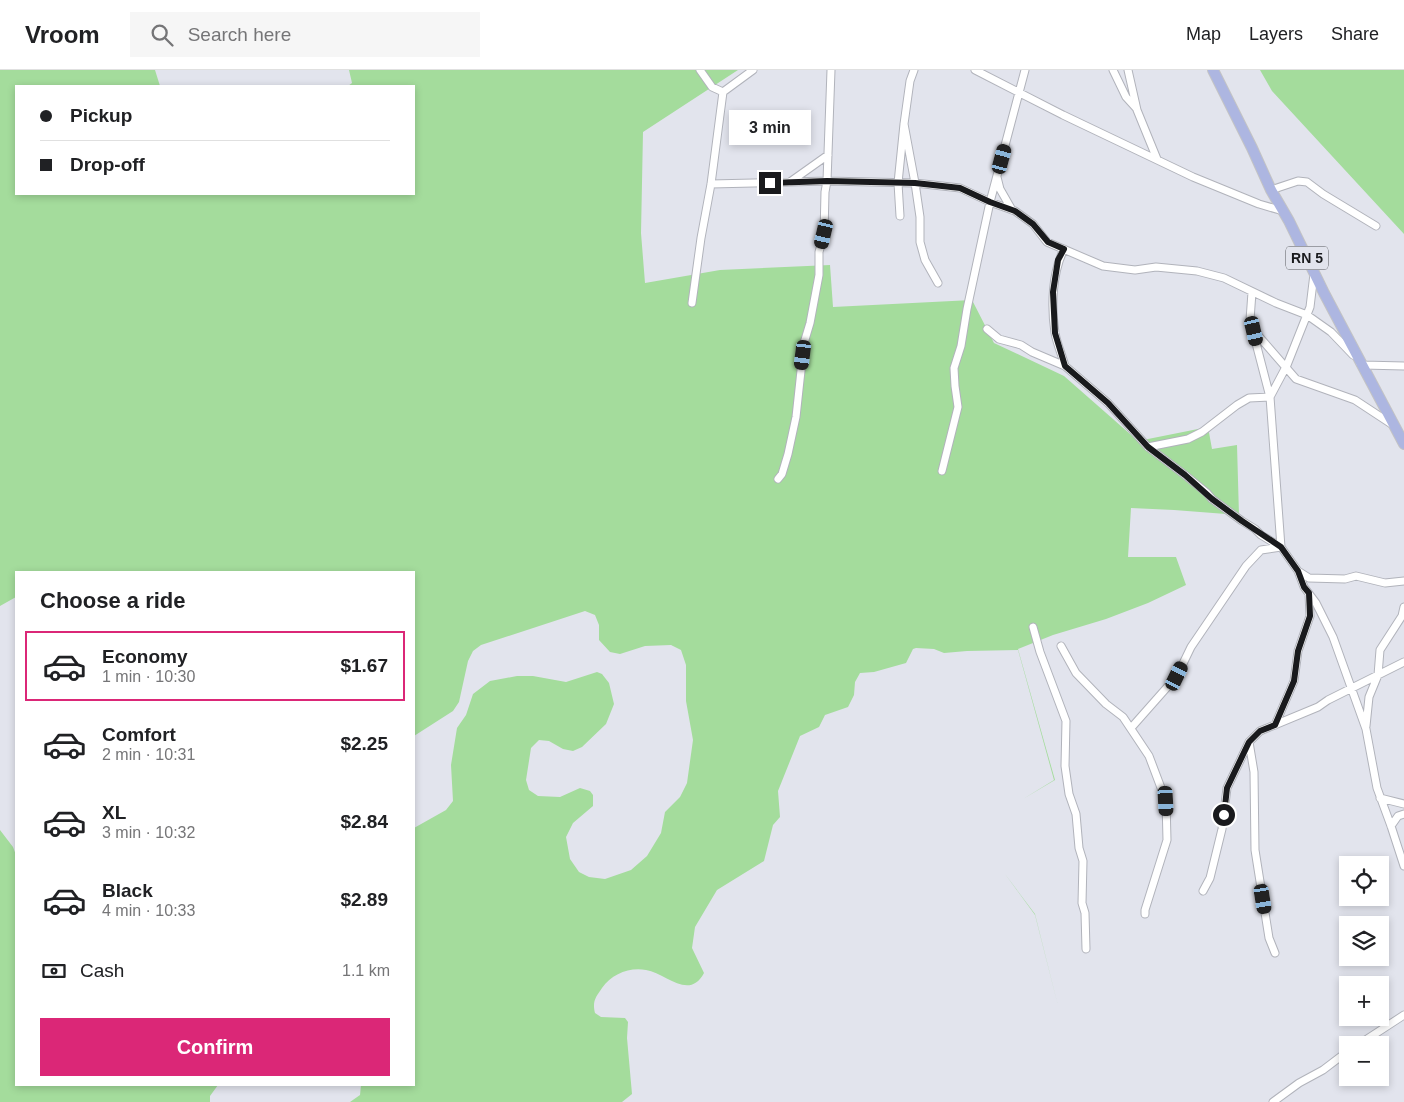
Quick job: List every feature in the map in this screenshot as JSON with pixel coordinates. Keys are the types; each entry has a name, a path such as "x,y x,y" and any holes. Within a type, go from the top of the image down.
{"main road":[{"name":"RN 5","path":"1213,70 1271,190 1404,444"}],"street":[{"path":"700,70 712,87 722,92"},
{"path":"692,303 711,184 722,92 753,70"},
{"path":"778,479 782,474 788,454 796,417 804,343 810,323 819,275 820,252 824,234 824,192 827,181 831,70"},
{"path":"900,216 898,183 910,81 914,70"},
{"path":"975,70 1108,137 1193,177 1259,204 1283,211"},
{"path":"942,471 958,407 954,368 961,346 990,202 1025,70"},
{"path":"1113,70 1126,97 1137,110"},
{"path":"1128,70 1137,110 1157,159"},
{"path":"904,124 920,217 920,242 926,260 938,284"},
{"path":"790,182 828,155"},
{"path":"997,176 1000,189 1012,210"},
{"path":"711,184 827,181 915,183 960,188 1012,210 1033,224 1048,242 1103,266 1135,270 1156,268 1198,272 1224,278 1276,303 1307,314 1331,332 1363,365 1404,366"},
{"path":"1271,190 1298,181 1307,182 1323,194 1376,226"},
{"path":"1064,249 1058,260 1053,292 1055,333 1065,366"},
{"path":"1270,397 1286,368 1310,307 1314,272"},
{"path":"1252,292 1250,320 1270,397 1281,547"},
{"path":"987,328 999,339 1020,345 1065,366 1108,403 1148,447 1185,475 1212,499 1281,547 1298,571 1304,587 1316,603 1333,638 1366,729 1380,798 1404,866"},
{"path":"1254,331 1296,379 1354,400 1394,426"},
{"path":"1148,447 1188,439 1202,432 1249,398 1270,397"},
{"path":"1131,728 1177,676 1191,647 1246,566 1261,550 1281,547"},
{"path":"1298,571 1309,578 1345,578 1356,576 1385,582 1404,581"},
{"path":"1275,725 1294,681 1298,651 1310,616 1309,593"},
{"path":"1366,729 1369,697 1378,675 1380,650 1402,616 1404,607"},
{"path":"1033,627 1040,652 1066,721 1065,766 1068,794 1076,814 1079,848 1083,861 1082,903 1085,913 1086,949"},
{"path":"1061,646 1076,674 1106,704 1123,717 1131,728 1149,756 1166,801 1167,840 1145,914"},
{"path":"1203,891 1210,878 1220,837 1227,788 1249,742 1260,731 1318,707 1328,700 1404,662"},
{"path":"1249,742 1254,772 1255,850 1269,938 1275,953"},
{"path":"1380,798 1404,804"},
{"path":"1391,826 1398,816 1404,814"},
{"path":"1372,1036 1404,1015"},
{"path":"1273,1102 1339,1058"}],"green space":[{"path":"0,70 155,70 160,85 15,85 15,195 415,195 415,85 349,85 352,83 349,70 738,70 643,132 641,233 645,283 720,270 830,265 833,307 972,300 994,343 1064,376 1138,441 1208,427 1212,449 1237,445 1239,515 1131,508 1128,557 1176,557 1186,585 1148,603 1106,619 1053,635 1018,649 1055,780 1023,799 1054,780 1018,650 944,653 934,649 913,649 906,663 874,672 860,673 855,682 854,695 848,707 825,715 819,727 800,736 778,791 780,817 773,825 764,861 717,890 695,927 692,948 704,973 698,981 691,985 684,985 654,972 640,969 633,970 616,975 606,983 596,997 594,1002 595,1013 601,1017 625,1018 628,1022 627,1038 632,1094 622,1102 350,1102 360,1095 361,1086 415,1086 415,827 446,810 453,801 451,765 457,728 466,715 473,694 490,681 517,676 533,676 566,682 597,672 602,674 609,683 614,704 606,724 582,747 573,751 563,749 549,741 539,740 531,748 526,780 529,790 538,796 560,797 580,788 590,791 593,795 593,806 573,823 566,837 570,859 579,872 589,877 605,879 631,870 647,856 661,833 665,812 680,797 687,783 693,740 686,701 686,665 681,650 671,645 645,646 620,654 610,652 599,640 599,625 595,615 585,611 481,645 473,651 468,661 459,702 453,711 415,735 415,571 15,571 15,598 0,606"},
{"path":"1260,70 1404,70 1404,234 1272,91"},
{"path":"0,830 15,852 15,1086 217,1086 210,1096 210,1102 0,1102"},
{"path":"1005,874 1035,914 1058,1006 1035,915"}],"route":[{"path":"770,183 827,181 915,183 960,188 1015,211 1033,224 1048,242 1064,249 1058,260 1053,292 1055,333 1065,366 1108,403 1148,447 1185,475 1212,499 1261,535 1281,547 1298,571 1304,587 1309,593 1310,616 1298,651 1294,681 1275,725 1260,731 1249,742 1227,788 1224,815"}]}
